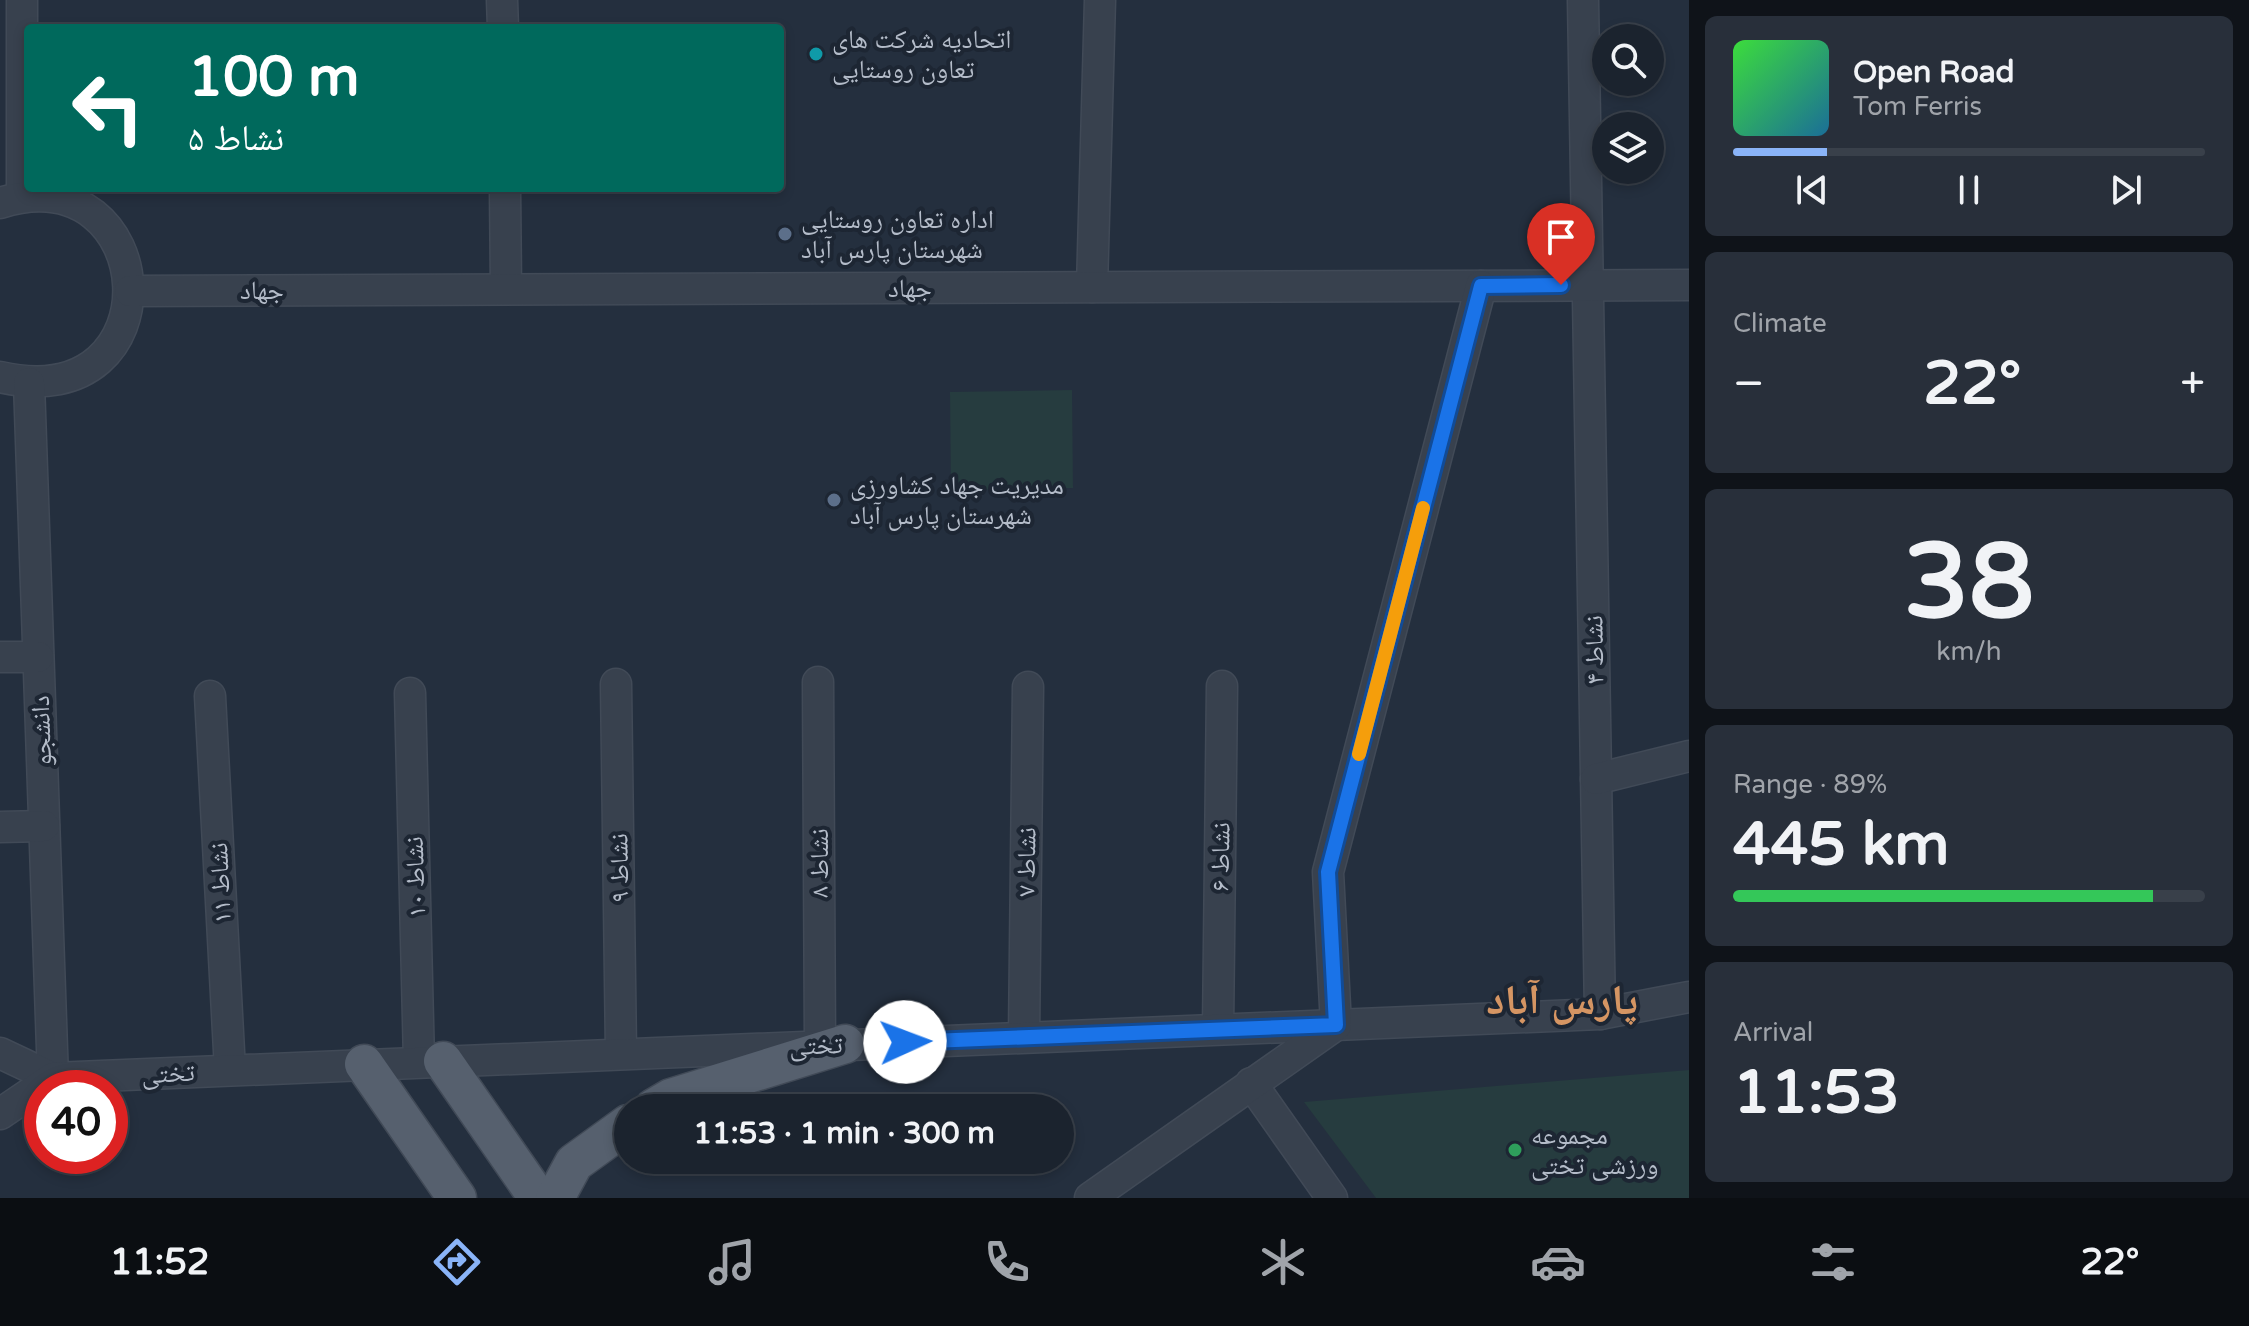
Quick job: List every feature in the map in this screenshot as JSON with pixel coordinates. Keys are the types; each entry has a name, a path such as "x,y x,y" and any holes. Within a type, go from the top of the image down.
{"main road":[{"path":"683,1094 832,1044"},
{"path":"431,1062 538,1198"},
{"path":"364,1064 457,1198"},
{"path":"555,1198 574,1163 614,1134"}],"street":[{"path":"502,0 503,24"},
{"path":"1092,287 1100,0"},
{"name":"نشاط ۴","path":"1583,0 1600,1014"},
{"path":"14,13 11,200 55,197 85,209 115,239 125,258 130,291 125,321 110,348 88,368 60,381 14,380"},
{"path":"505,192 506,289"},
{"name":"جهاد","path":"130,291 1689,285"},
{"path":"1090,1198 1336,1025 1328,872 1481,286"},
{"name":"دانشجو","path":"14,380 38,657 53,1070"},
{"path":"0,657 38,657"},
{"name":"نشاط ۸","path":"818,682 832,1044"},
{"name":"نشاط ۹","path":"616,684 621,1053"},
{"name":"نشاط ۶","path":"1218,1029 1222,686"},
{"name":"نشاط ۷","path":"1024,1037 1028,687"},
{"name":"نشاط ۱۰","path":"410,693 431,1062"},
{"name":"نشاط ۱۱","path":"210,696 230,1070"},
{"path":"1596,779 1689,756"},
{"path":"0,827 44,826"},
{"name":"تختی","path":"128,1075 1600,1014 1689,997"},
{"path":"0,1053 36,1070"},
{"path":"1251,1083 1332,1198"},
{"path":"0,1114 24,1098"}],"green space":[{"path":"1072,390 1073,488 951,490 950,392"},
{"name":"مجموعه ورزشی تختی","path":"1689,1070 1689,1198 1376,1198 1304,1102"}],"slow traffic":[{"path":"1359,754 1423,508"}],"place":[{"name":"اتحادیه شرکت های تعاون روستایی","path":"816,54"},
{"name":"اداره تعاون روستایی شهرستان پارس آباد","path":"785,234"},
{"name":"مدیریت جهاد کشاورزی شهرستان پارس آباد","path":"834,500"},
{"name":"مجموعه ورزشی تختی","path":"1515,1150"}],"district":[{"name":"پارس آباد","path":"1562,999"}],"route":[{"path":"905,1042 1336,1025 1328,872 1481,286 1561,285"}]}
